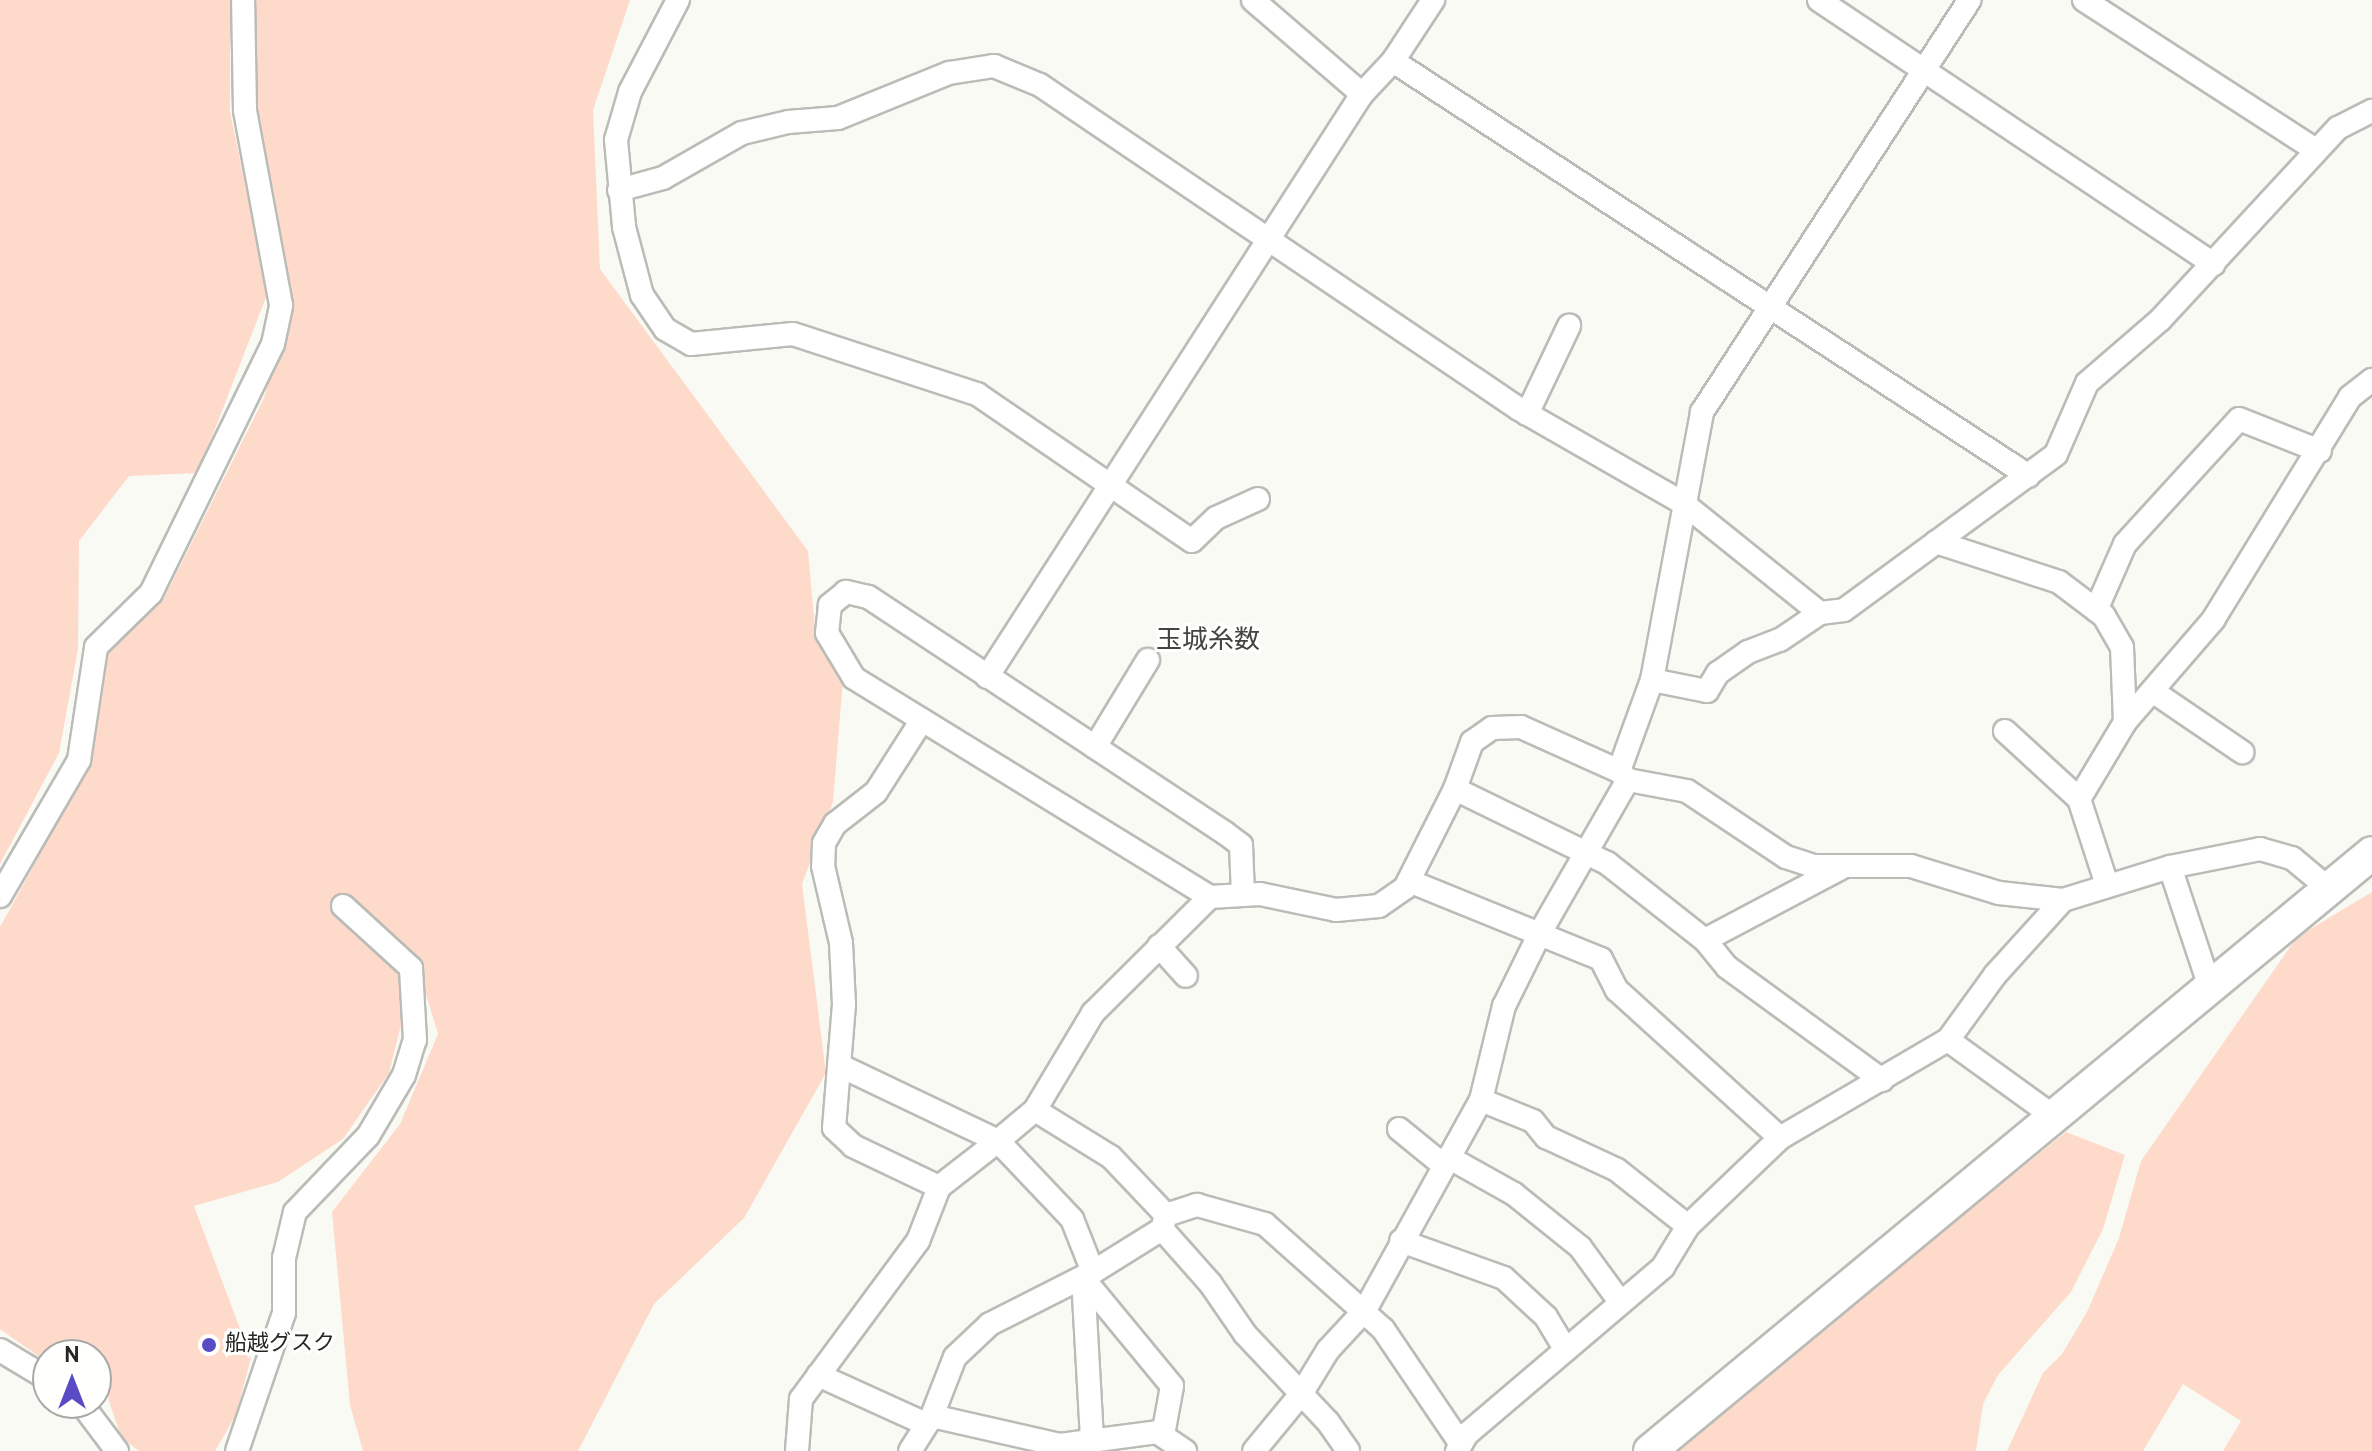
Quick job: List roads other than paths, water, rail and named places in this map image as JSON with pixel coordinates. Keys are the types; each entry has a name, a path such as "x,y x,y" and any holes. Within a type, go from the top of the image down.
{"street":[{"path":"0,896 79,760 96,647 151,593 273,344 280,293 245,110 243,0"},
{"path":"678,0 630,92 616,140 619,190 642,295 665,329 691,344 793,334 977,394 1192,541 1216,518 1258,499"},
{"path":"1253,0 1362,94"},
{"path":"987,677 1362,94 1393,61 1433,0"},
{"path":"1819,0 1922,73 2214,264"},
{"path":"1254,1451 1301,1394 1328,1350 1365,1310 1481,1100 1504,1006 1541,931 1588,852 1623,776 1652,680 1702,412 1970,0"},
{"path":"2084,0 2316,150"},
{"path":"1393,61 1768,310 2029,476"},
{"path":"619,190 663,178 742,133 788,122 838,118 949,73 994,66 1040,85 1527,414 1683,503 1820,613"},
{"path":"1652,680 1707,691 1718,673 1748,652 1780,640 1820,613 1844,610 2029,476 2056,454 2087,383 2214,264 2338,128 2372,111"},
{"path":"1527,414 1569,326"},
{"path":"2079,799 2125,722 2213,620 2320,451 2350,397 2372,380"},
{"path":"2096,610 2125,544 2239,419 2320,451"},
{"path":"1936,542 2059,582 2096,610 2122,647 2125,722"},
{"path":"1243,895 1241,845 868,597 846,592 830,605 827,633 854,678 1210,897 1243,895 1336,910 1379,906 1409,881 1455,789 1472,742 1492,728 1521,727 1623,776 1687,791 1786,857 1842,868 1911,866 1999,893 2063,900 2170,867 2260,849 2292,858 2328,888"},
{"path":"1095,747 1148,660"},
{"path":"2154,692 2242,752"},
{"path":"922,720 876,792 835,824 824,843 823,866 841,943 844,1004 834,1128 865,1152 939,1187"},
{"path":"2005,731 2079,799 2107,885"},
{"path":"1455,789 1588,852 1705,940 1727,967 1882,1080"},
{"path":"1650,1451 2057,1119 2372,853"},
{"path":"2170,867 2210,987"},
{"path":"1705,940 1842,868"},
{"path":"1409,881 1541,931 1601,959 1617,990 1780,1138"},
{"path":"797,1451 801,1399 918,1241 939,1187 1035,1110 1093,1013 1210,897"},
{"path":"910,1451 929,1420 955,1357 990,1324 1088,1275 1164,1222 1197,1205 1265,1224 1365,1310 1403,1355 1459,1447 1565,1349 1663,1267 1688,1226 1780,1138 1948,1040 1995,975 2063,900"},
{"path":"237,1451 284,1313 284,1258 295,1212 368,1136 404,1075 415,1040 411,968 343,906"},
{"path":"1159,946 1186,976"},
{"path":"1948,1040 2057,1119"},
{"path":"839,1065 998,1141 1072,1219 1088,1275 1092,1441"},
{"path":"1481,1100 1533,1121 1546,1137 1617,1170 1688,1226"},
{"path":"1035,1110 1111,1157 1164,1222 1245,1334 1348,1451"},
{"path":"1399,1129 1446,1161 1514,1194 1580,1247 1621,1303"},
{"path":"1401,1241 1504,1278 1546,1317 1565,1349"},
{"path":"1088,1275 1172,1386 1163,1435"},
{"path":"0,1350 32,1369"},
{"path":"818,1375 929,1420 1060,1445 1157,1432 1185,1451"},
{"path":"93,1419 117,1451"}],"place":[{"name":"船越グスク","path":"209,1345"}],"district":[{"name":"玉城糸数","path":"1208,642"}]}
